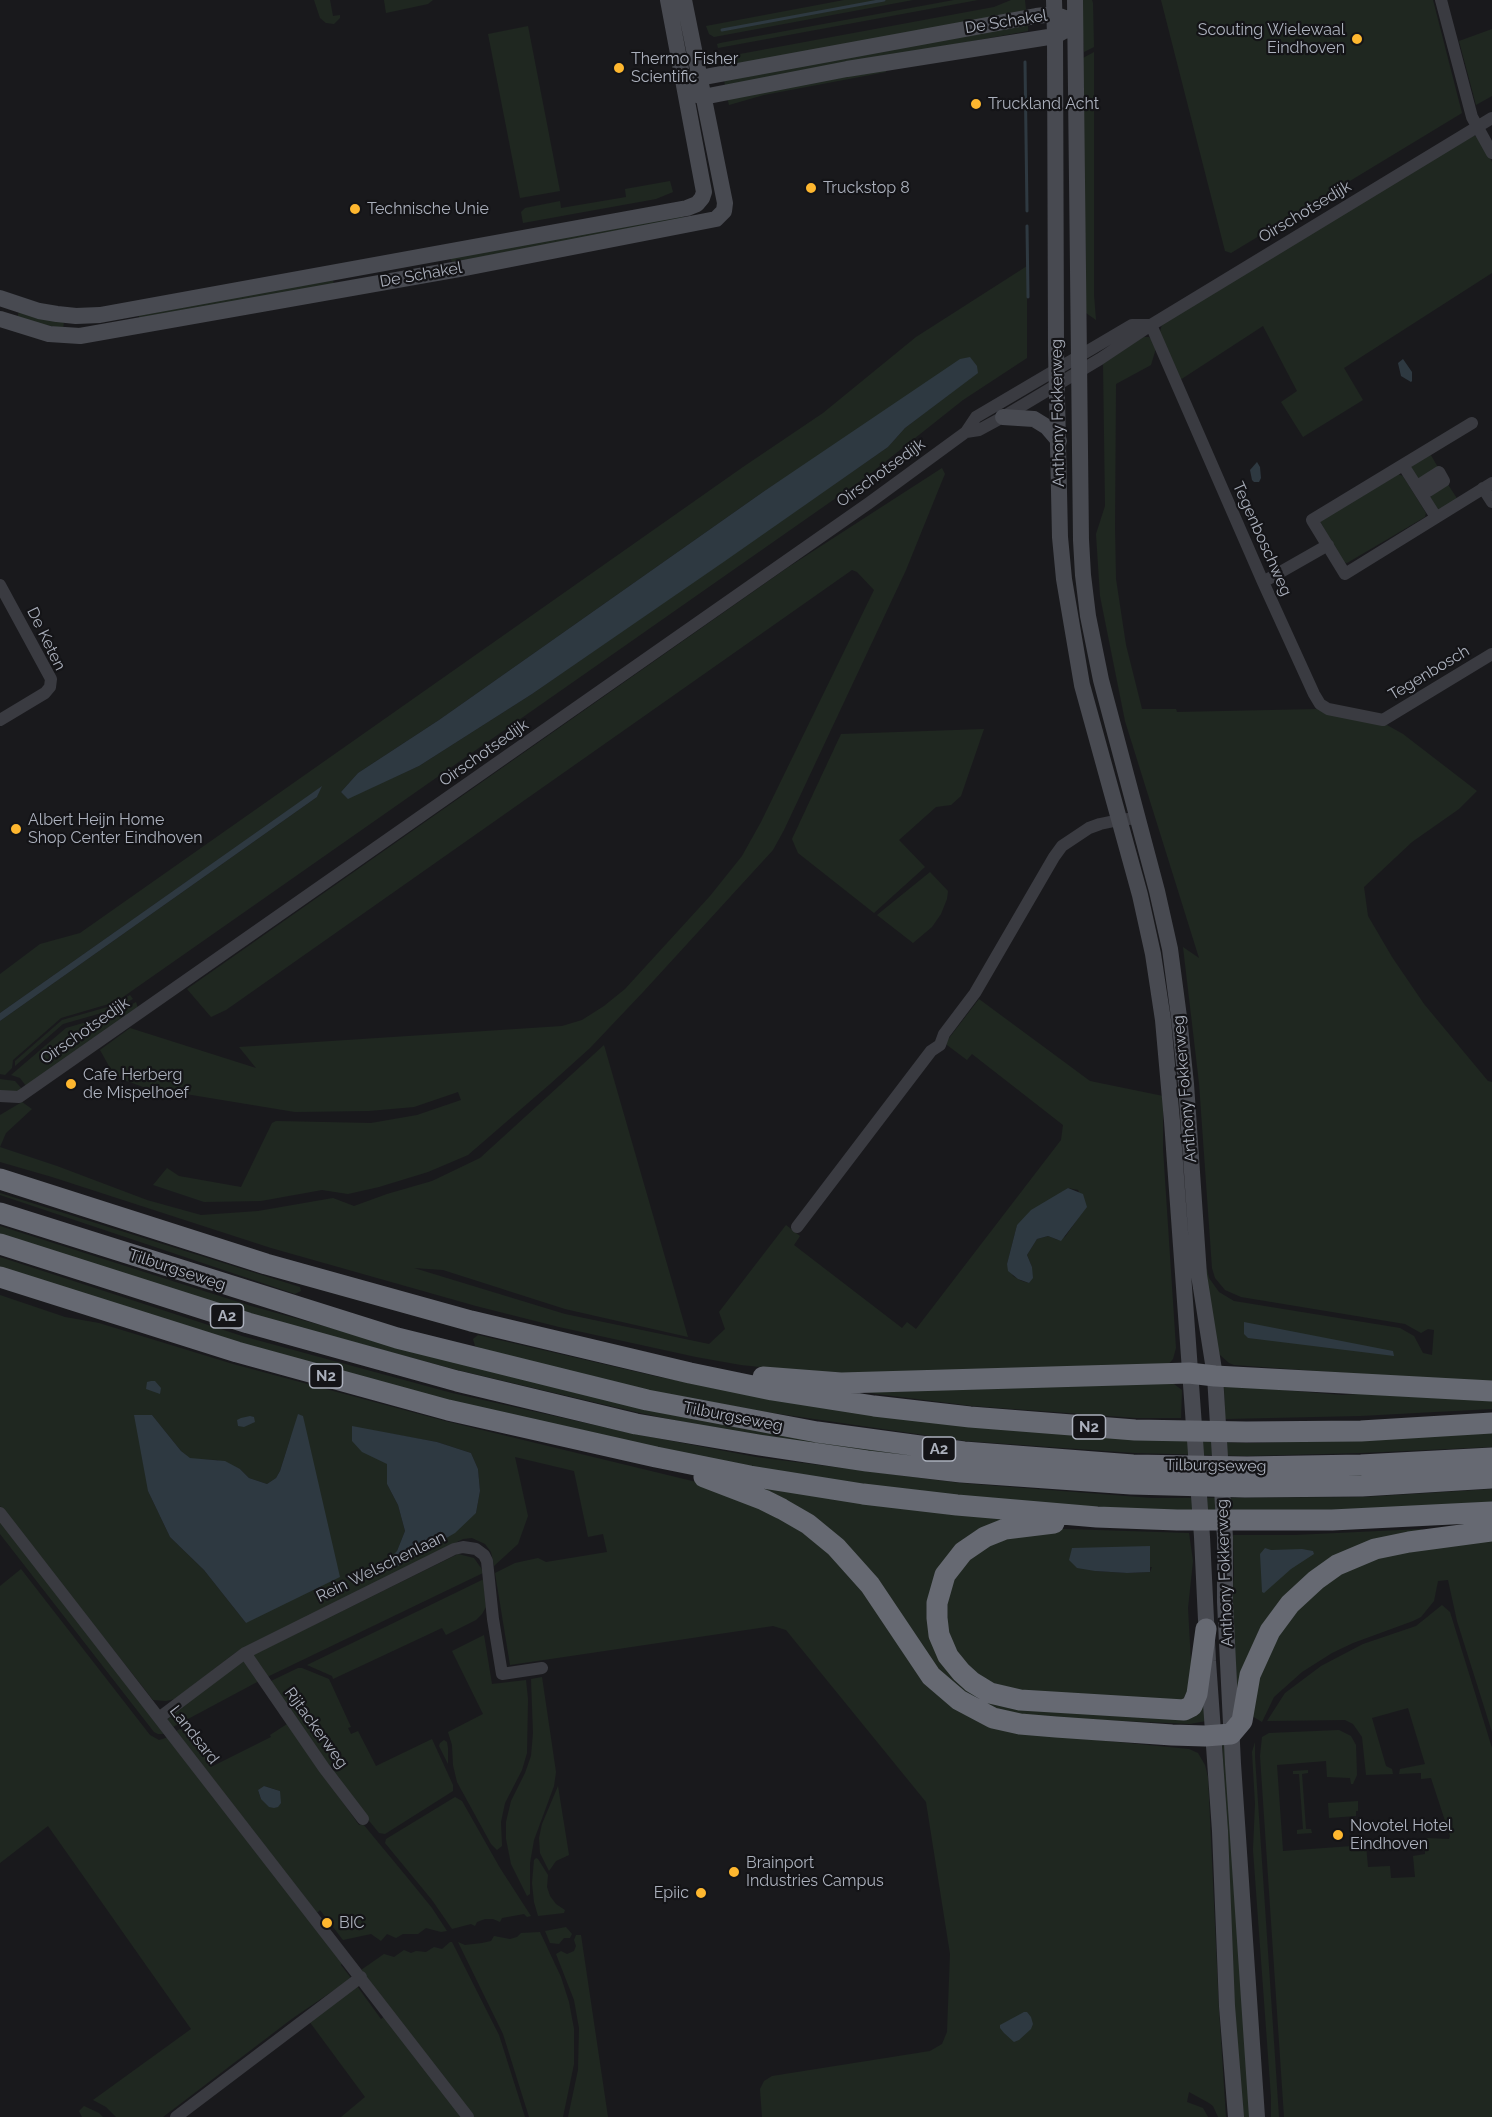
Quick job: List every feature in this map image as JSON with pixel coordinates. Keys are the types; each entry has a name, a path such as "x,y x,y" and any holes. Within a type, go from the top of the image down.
{"highway":[{"name":"Tilburgseweg","path":"0,1179 288,1271 471,1321 772,1390 970,1418 1135,1430 1361,1431 1492,1423"},
{"name":"Tilburgseweg","path":"0,1213 397,1338 647,1400 817,1432 964,1452 1133,1465 1361,1466 1492,1458"},
{"name":"Tilburgseweg","path":"0,1244 248,1323 457,1381 636,1424 759,1445 961,1472 1131,1484 1245,1487 1362,1486 1492,1478"},
{"name":"N2","path":"0,1277 270,1361 448,1410 656,1457 750,1476 863,1494 1096,1517 1178,1520 1332,1520 1492,1512"},
{"name":"N2","path":"690,1373 841,1383 1189,1373"},
{"path":"1189,1373 1492,1391"},
{"name":"N2","path":"656,1457 764,1500 815,1530 842,1552 861,1573 931,1676 945,1690 973,1709 993,1718 1020,1724 1172,1735 1222,1735"},
{"name":"N2","path":"1096,1517 1005,1529 978,1540 956,1560 945,1575 941,1587 937,1618 939,1635 945,1649 961,1672 984,1690 1007,1698 1063,1704 1184,1710 1192,1706 1197,1694 1206,1629"},
{"path":"1222,1735 1242,1721 1250,1675 1270,1631 1290,1604 1316,1580 1347,1560 1381,1548 1492,1531"}],"main road":[{"name":"De Schakel","path":"0,298 39,311 76,316 100,315 687,208 700,202 704,192 668,0"},
{"name":"De Schakel","path":"0,319 48,334 80,336 710,222 724,212 724,203 684,0"},
{"name":"Anthony Fokkerweg","path":"1075,0 1081,540 1087,606 1101,680 1162,914 1175,981 1186,1084 1199,1275 1215,1376 1225,1538 1220,1831 1227,2006 1236,2117"},
{"name":"De Schakel","path":"685,91 703,97 847,69 1055,36 1077,22 1054,7 1000,22 699,78"},
{"name":"Anthony Fokkerweg","path":"1054,7 1060,537 1070,619 1082,685 1153,954 1163,1020 1202,1537 1206,1629 1222,1735 1257,2117"},
{"path":"685,91 699,78"},
{"path":"1003,417 1029,417 1047,427 1059,441"}],"street":[{"path":"1441,0 1472,117 1492,153"},
{"name":"Oirschotsedijk","path":"0,1096 19,1097 869,503 966,432 976,417 1057,376 1132,325 1151,326 1492,118"},
{"name":"Tegenboschweg","path":"1151,326 1314,694 1320,704 1328,708 1383,720"},
{"name":"Oirschotsedijk","path":"966,432 978,430 1003,417 1057,376"},
{"path":"1473,423 1312,520 1345,574 1488,486 1492,502"},
{"path":"1403,465 1436,517"},
{"path":"1263,582 1328,545"},
{"name":"De Keten","path":"0,585 51,679 50,687 45,693 0,720"},
{"name":"Tegenbosch","path":"1383,720 1492,654"},
{"path":"797,1227 931,1051 940,1045 944,1034 975,993 1054,857 1067,842 1089,828 1138,818"},
{"name":"Landsard","path":"0,1512 468,2117"},
{"name":"Rein Welschenlaan","path":"160,1716 244,1653 454,1549 470,1547 481,1552 487,1562 502,1674 542,1668"},
{"name":"Rijtackerweg","path":"244,1653 317,1759 363,1819"},
{"path":"176,2117 361,1977"}],"shaded area":[{"path":"314,0 330,0 333,16 340,15 340,18 334,24 326,23 320,18"},
{"path":"384,0 433,0 428,4 386,13"},
{"path":"844,0 913,0 714,37 709,34 706,26"},
{"path":"954,0 978,0 718,48 717,44 720,43"},
{"path":"1011,0 1025,0 1026,10 722,69 720,59 729,56 994,7"},
{"path":"1081,0 1092,0 1093,3 1094,47 1084,52"},
{"path":"1161,0 1433,0 1462,113 1231,253 1225,251"},
{"path":"1028,23 1028,31 725,86 724,79"},
{"path":"528,26 560,191 520,198 488,34"},
{"path":"1492,29 1492,96 1476,105 1459,41"},
{"path":"1094,52 1094,295 1096,320 1086,313 1083,58"},
{"path":"886,70 886,72 764,95 729,105 727,97"},
{"path":"1470,135 1479,137 1492,162 1492,273 1344,368 1363,400 1303,437 1281,402 1297,391 1263,326 1180,380 1159,336 1162,324"},
{"path":"670,181 673,192 656,199 523,223 521,212 525,208 560,201 561,208 626,197 625,189"},
{"path":"683,213 684,221 452,262 451,260 451,258"},
{"path":"1027,266 1027,358 963,400 866,477 123,997 112,1003 61,1018 13,1060 12,1068 5,1075 0,1074 0,1021 317,797 321,787 0,1013 0,974 40,944 80,933 823,413 916,337","holes":["977,373 905,428 888,447 532,694 419,766 348,798 341,792 358,773 439,720 763,492 834,446"]},
{"path":"333,280 334,284 140,321 138,313"},
{"path":"19,311 64,322 63,329 17,318"},
{"path":"1139,337 1149,337 1157,345 1151,365 1116,384 1115,527 1116,579 1126,645 1142,709 1176,709 1177,712 1317,709 1353,716 1387,725 1403,734 1477,791 1459,809 1412,842 1364,887 1368,916 1392,957 1424,1004 1488,1081 1492,1082 1492,1388 1386,1376 1234,1365 1220,1355 1216,1345 1204,1270 1207,1269 1209,1278 1219,1292 1234,1301 1400,1328 1414,1336 1423,1353 1432,1355 1434,1330 1428,1329 1421,1333 1405,1324 1241,1297 1225,1290 1215,1278 1212,1268 1199,1083 1183,947 1199,958 1125,721 1100,596 1096,534 1105,506 1103,361"},
{"path":"970,357 977,366 978,373 905,428 888,447 725,561 532,694 419,766 348,799 341,792 358,773 439,720 763,492 960,359"},
{"path":"1403,359 1412,372 1411,382 1401,376 1398,363"},
{"path":"1429,452 1439,469 1417,479 1411,469 1412,463"},
{"path":"1257,462 1261,478 1259,482 1254,482 1250,470"},
{"path":"942,468 945,474 906,570 773,850 590,1048 468,1155 428,1172 348,1194 322,1190 261,1201 204,1202 153,1185 167,1168 179,1176 241,1187 272,1123 276,1121 371,1123 417,1115 461,1100 458,1092 414,1107 369,1111 295,1112 143,1087 124,1080 110,1068 100,1050 130,1028 256,1068 239,1047 562,1026 582,1020 625,989 710,896 742,856 761,822 874,590 857,572 852,570 226,1010 211,1017 187,989 787,568"},
{"path":"1398,474 1403,476 1426,513 1425,517 1347,563 1343,562 1320,521"},
{"path":"1447,483 1458,500 1442,510 1435,508 1429,498"},
{"path":"984,729 961,796 951,805 936,807 899,840 925,867 874,913 798,853 792,839 841,734"},
{"path":"322,786 317,797 0,1021 0,1013"},
{"path":"930,872 948,891 947,899 932,927 913,943 877,915"},
{"path":"130,995 133,999 112,1010 63,1024 15,1066 15,1061 62,1020 111,1006"},
{"path":"979,999 1090,1081 1163,1096 1163,1149 1176,1348 1173,1359 1168,1365 970,1377 808,1372 741,1365 559,1327 476,1306 271,1248 0,1162 0,1147 147,1200 201,1215 258,1211 333,1198 354,1206 432,1181 480,1158 604,1045 688,1337 565,1309 443,1270 414,1268 565,1314 709,1344 725,1329 719,1312 786,1225 800,1236 794,1245 902,1328 907,1322 916,1329 1061,1140 1063,1125 972,1054 967,1060 946,1042","holes":["1068,1188 1078,1190 1086,1207 1065,1237 1058,1240 1048,1236 1037,1239 1027,1255 1032,1267 1029,1283 1013,1276 1007,1264 1017,1225"]},
{"path":"136,1002 138,1008 26,1086 20,1078 11,1075 66,1028 114,1014"},
{"path":"0,1079 15,1081 22,1089 15,1094 0,1093"},
{"path":"22,1102 32,1109 6,1133 0,1147 0,1115"},
{"path":"1068,1188 1083,1194 1087,1207 1061,1241 1048,1236 1037,1239 1027,1255 1032,1267 1033,1278 1029,1283 1018,1279 1008,1271 1007,1264 1017,1225 1031,1210"},
{"path":"0,1193 300,1287 301,1291 295,1294 0,1195"},
{"path":"0,1226 251,1306 459,1363 870,1447 1479,1465 1362,1480 963,1466 761,1438 640,1413 457,1370 249,1314 0,1234"},
{"path":"0,1257 242,1336 452,1393 630,1433 756,1457 960,1483 1152,1498 1363,1497 1492,1489 1492,1504 1363,1511 1151,1510 957,1498 752,1469 450,1401 239,1344 0,1268"},
{"path":"0,1295 65,1317 99,1323 233,1364 445,1421 744,1495 846,1561 940,1693 1056,1736 1189,1749 1198,1753 1205,1765 1208,1777 1226,2117 1218,2117 1213,2106 1189,2092 1187,2102 1203,2108 1208,2117 762,2117 760,2089 764,2081 772,2076 930,2051 942,2044 947,2032 950,1954 926,1802 786,1630 773,1626 510,1665 495,1573 515,1563 538,1558 546,1562 607,1552 603,1534 588,1537 574,1471 515,1457 528,1516 518,1544 494,1566 491,1552 485,1544 472,1538 463,1539 235,1653 175,1699 166,1701 153,1700 0,1506","holes":["152,1415 190,1459 217,1460 240,1469 249,1478 267,1484 276,1478 280,1471 291,1436 246,1623 204,1570 170,1537 148,1491","352,1427 437,1442 471,1453 478,1469 480,1491 476,1513 397,1551 405,1531 398,1505 387,1484 387,1463"]},
{"path":"1244,1322 1393,1351 1394,1356 1248,1338 1244,1334"},
{"path":"478,1335 659,1377 770,1398 1136,1439 1247,1443 1361,1440 1492,1432 1492,1447 1247,1456 1134,1453 965,1441 766,1412 651,1391 493,1353 475,1346 473,1339"},
{"path":"1160,1380 1174,1384 1182,1390 1181,1418 1136,1418 972,1406 823,1385"},
{"path":"155,1381 161,1388 160,1394 146,1389 147,1382"},
{"path":"1224,1385 1342,1395 1391,1392 1492,1396 1492,1409 1360,1416 1225,1419"},
{"path":"298,1414 303,1416 340,1577 246,1623 204,1570 170,1537 148,1491 134,1415 152,1415 181,1451 190,1458 225,1461 240,1469 249,1478 267,1484 276,1478 280,1471"},
{"path":"254,1417 255,1422 244,1427 238,1426 237,1420"},
{"path":"352,1426 437,1442 471,1453 478,1469 480,1491 476,1513 455,1533 398,1566 390,1558 397,1551 405,1531 398,1505 387,1484 387,1464 362,1452 352,1441"},
{"path":"710,1476 1034,1521 963,1548 935,1626 982,1694 1203,1702 1206,1721 1190,1724 1057,1718 995,1711 948,1687 851,1556"},
{"path":"0,1521 164,1734 154,1732 0,1534"},
{"path":"1035,1528 1189,1533 1193,1561 1188,1608 1192,1681 1184,1698 1179,1702 1033,1698 974,1679 941,1625 942,1595 976,1546","holes":["1152,1567 1150,1572 1127,1573 1095,1571"]},
{"path":"1423,1530 1320,1567 1237,1702 1232,1603 1233,1535 1295,1535"},
{"path":"1492,1538 1492,1732 1457,1621 1448,1580 1438,1581 1434,1601 1421,1617 1332,1653 1302,1672 1274,1697 1262,1722 1252,1716 1250,1703 1267,1651 1310,1593 1369,1558"},
{"path":"1150,1546 1150,1572 1095,1571 1077,1568 1069,1560 1072,1548"},
{"path":"1265,1548 1271,1550 1302,1549 1313,1551 1314,1554 1291,1569 1264,1593 1262,1592 1260,1554"},
{"path":"458,1554 474,1558 483,1573 265,1678 251,1656"},
{"path":"21,1569 150,1735 159,1740 169,1737 343,1962 341,1965 354,1982 346,1982 293,2018 163,2117 116,2117 106,2107 93,2100 191,2029 48,1826 0,1863 0,1586"},
{"path":"484,1579 486,1607 482,1614 476,1620 446,1635 442,1628 333,1679 332,1676 307,1665"},
{"path":"1442,1605 1450,1612 1492,1748 1492,2117 1284,2117 1260,1756 1262,1737 1269,1733 1339,1730 1351,1736 1356,1745 1357,1775 1353,1784 1350,1778 1327,1777 1326,1761 1277,1765 1283,1851 1366,1845 1368,1867 1390,1866 1391,1878 1415,1877 1413,1856 1425,1854 1425,1838 1449,1839 1450,1836 1431,1778 1421,1779 1421,1773 1399,1774 1400,1769 1425,1764 1408,1708 1372,1718 1386,1766 1392,1769 1393,1774 1366,1775 1362,1737 1353,1724 1345,1720 1267,1721 1285,1693 1321,1666 1363,1644 1416,1626"},
{"path":"484,1635 492,1684 526,1680 528,1699 527,1753 522,1770 505,1803 501,1822 502,1846 497,1850 491,1844 457,1782 448,1732 483,1714 452,1651"},
{"path":"245,1659 259,1681 173,1727 167,1720 171,1716"},
{"path":"298,1668 329,1679 351,1727 348,1728 351,1734 358,1731 376,1766 432,1739 453,1785 453,1791 385,1834 379,1833 353,1801 271,1681"},
{"path":"542,1677 556,1772 554,1786 534,1840 530,1863 530,1894 527,1896 511,1864 506,1839 506,1822 511,1801 531,1756 533,1733 531,1679"},
{"path":"287,1724 359,1825 363,1824 432,1908 447,1931 441,1932 426,1928 418,1934 403,1934 396,1938 387,1934 381,1941 371,1934 343,1940 320,1910 317,1913 176,1731 180,1729 185,1732 213,1766 271,1737 270,1735","holes":["264,1786 280,1791 261,1799 258,1790"]},
{"path":"1222,1738 1224,1738 1252,2117 1242,2117 1233,1991"},
{"path":"444,1740 448,1748 448,1764 439,1746"},
{"path":"1255,1742 1279,2117 1271,2117 1253,1850 1255,1804 1252,1752"},
{"path":"1308,1770 1308,1773 1302,1774 1306,1829 1311,1829 1312,1833 1297,1834 1297,1830 1303,1829 1299,1774 1293,1774 1293,1771"},
{"path":"264,1786 280,1791 281,1803 278,1807 269,1807 261,1799 258,1790"},
{"path":"558,1786 569,1855 556,1861 549,1871 540,1853 539,1838 542,1824"},
{"path":"455,1797 462,1801 500,1868 531,1916 527,1917 524,1914 502,1918 500,1922 485,1919 477,1922 475,1926 471,1924 452,1929 432,1900 385,1843 386,1839"},
{"path":"1358,1801 1356,1816 1329,1818 1328,1803"},
{"path":"536,1858 548,1875 547,1887 550,1896 565,1910 564,1913 538,1916 532,1883"},
{"path":"566,1927 572,1934 570,1938 564,1938 559,1944 550,1943 545,1931"},
{"path":"540,1932 561,1977 574,2029 574,2064 563,2117 529,2117 503,2034 458,1942 465,1945 482,1943 491,1941 494,1936 510,1939 521,1933"},
{"path":"576,1935 581,1935 608,2117 568,2117 578,2070 579,2028 574,2000 556,1954 561,1951 567,1954 574,1951"},
{"path":"450,1942 499,2035 525,2117 474,2117 361,1970 384,1954 394,1957 404,1950 411,1953 426,1952 434,1947 442,1949"},
{"path":"357,1986 381,2019 385,2016 462,2117 341,2117 365,2097 309,2021"},
{"path":"1024,2012 1031,2017 1033,2024 1031,2029 1014,2042 1004,2033 1000,2025"},
{"path":"84,2106 103,2117 82,2117 79,2111"}],"waterway":[{"path":"722,30 884,0"},
{"path":"1025,62 1027,211"},
{"path":"1027,226 1028,297"}],"place":[{"name":"Scouting Wielewaal Eindhoven","path":"1357,39"},
{"name":"Thermo Fisher Scientific","path":"619,68"},
{"name":"Truckland Acht","path":"976,104"},
{"name":"Truckstop 8","path":"811,188"},
{"name":"Technische Unie","path":"355,209"},
{"name":"Albert Heijn Home Shop Center Eindhoven","path":"16,829"},
{"name":"Cafe Herberg de Mispelhoef","path":"71,1084"},
{"name":"Novotel Hotel Eindhoven","path":"1338,1835"},
{"name":"Brainport Industries Campus","path":"734,1872"},
{"name":"Epiic","path":"701,1893"},
{"name":"BIC","path":"327,1923"}]}
